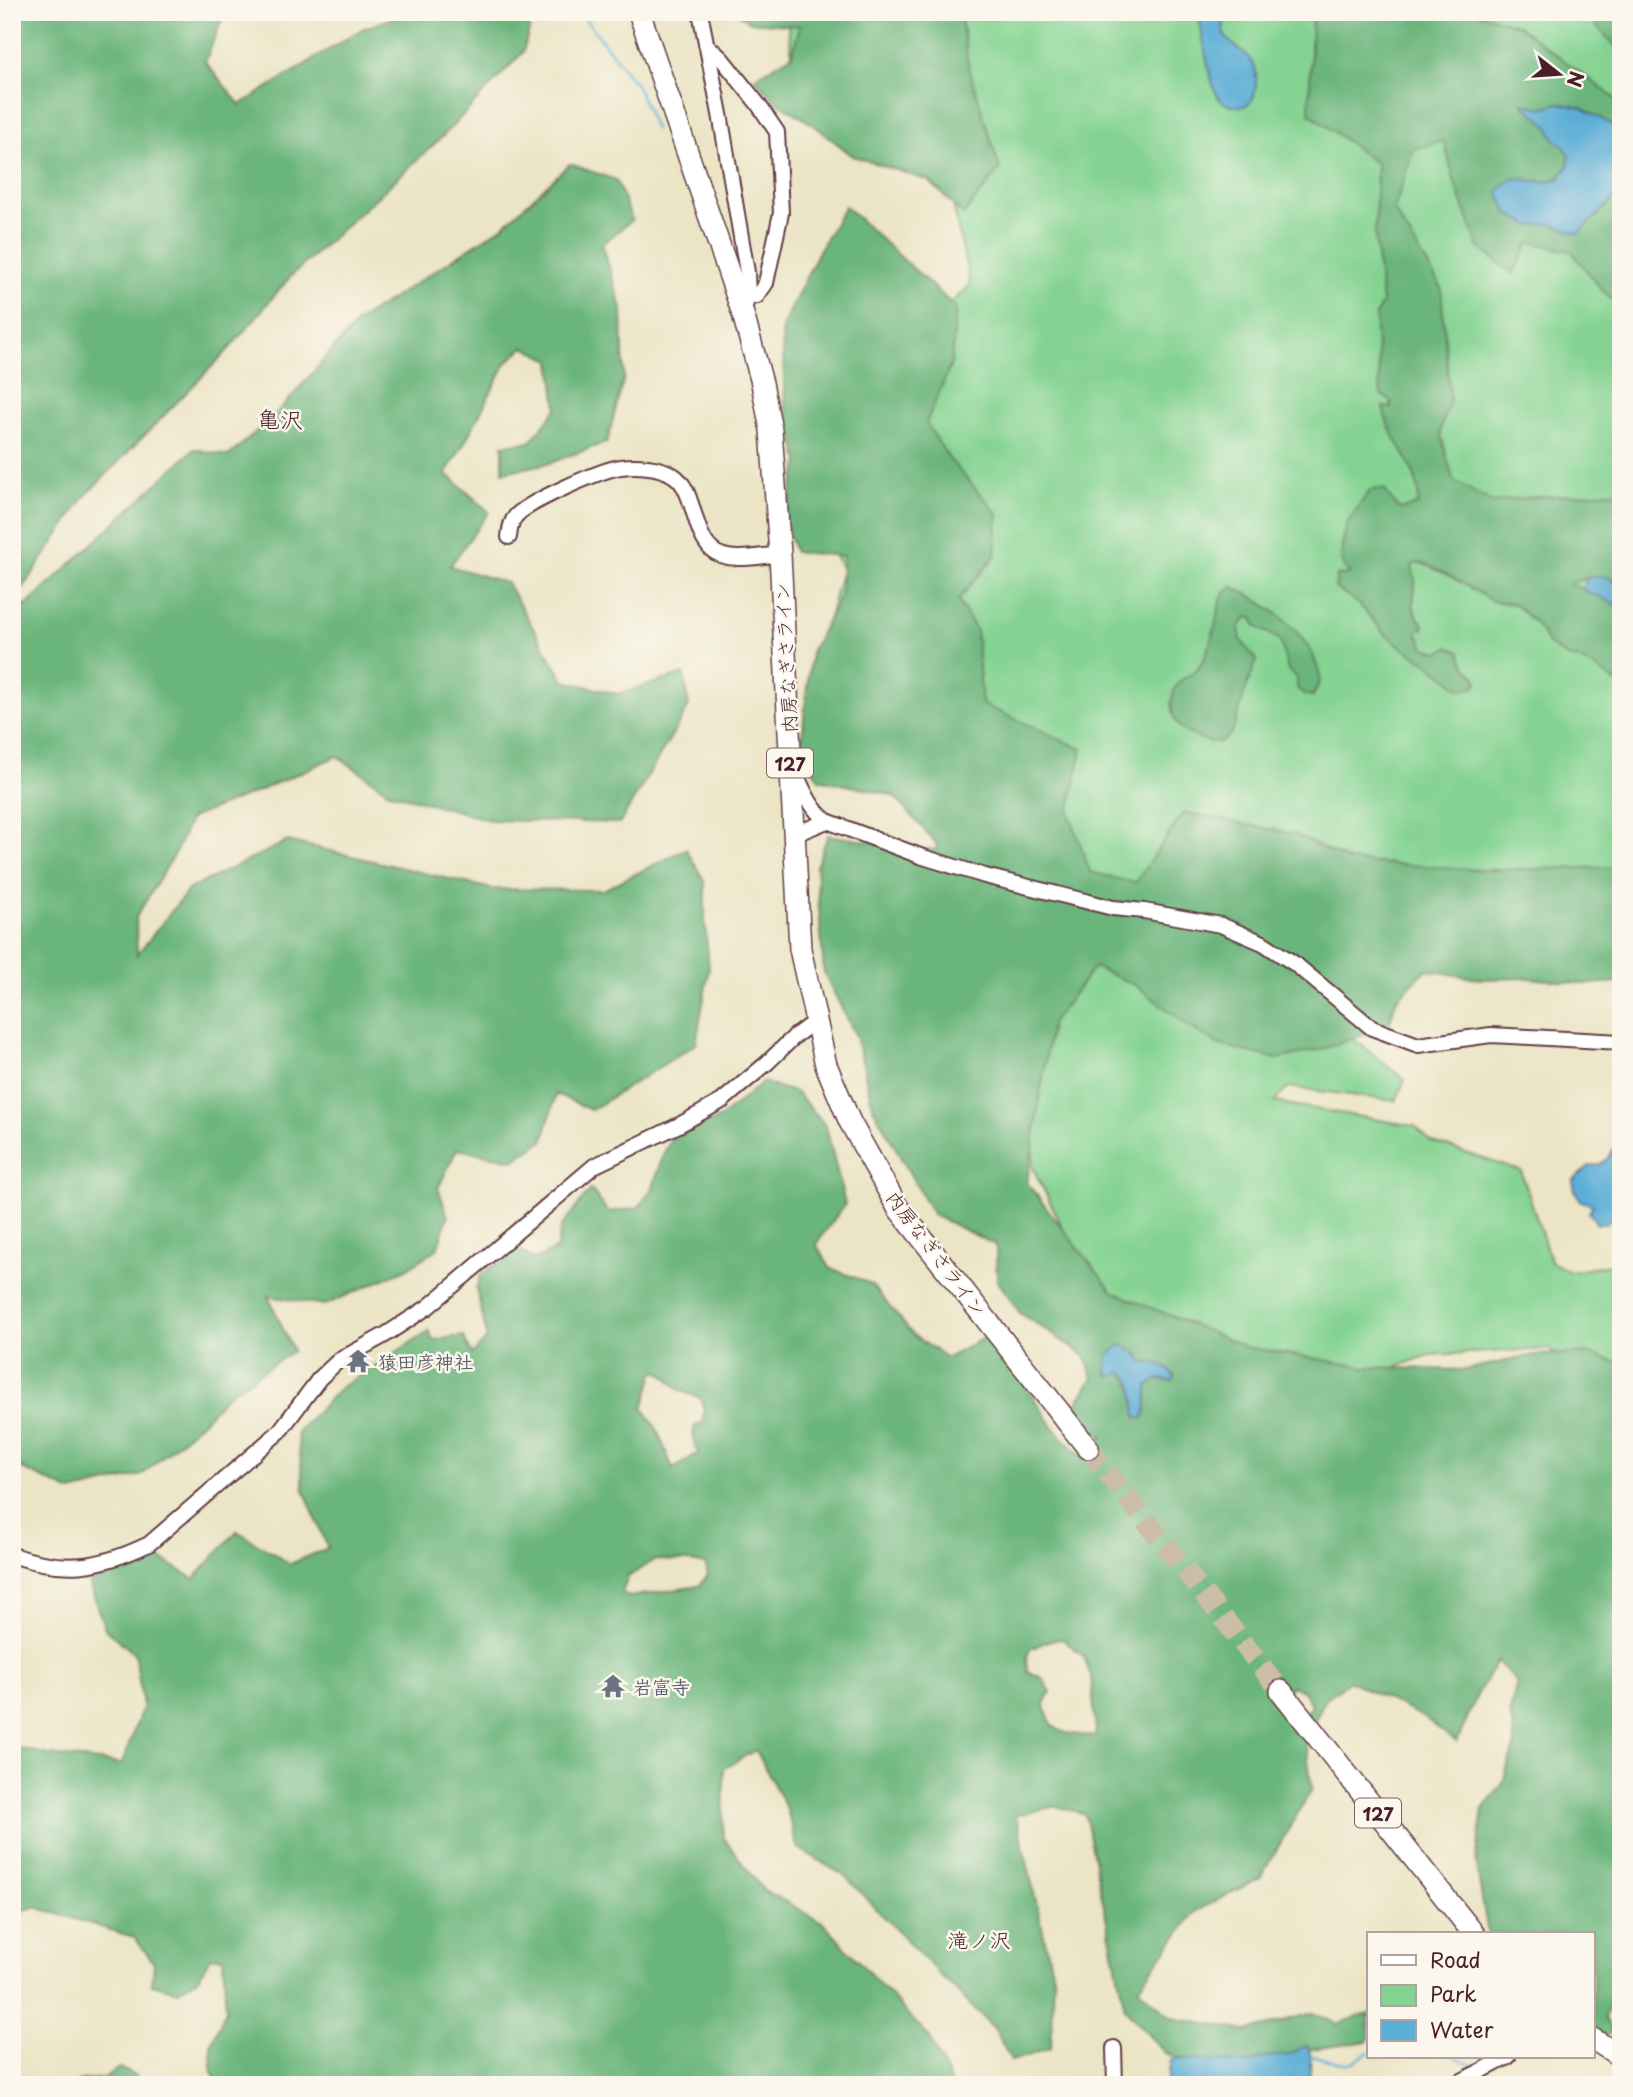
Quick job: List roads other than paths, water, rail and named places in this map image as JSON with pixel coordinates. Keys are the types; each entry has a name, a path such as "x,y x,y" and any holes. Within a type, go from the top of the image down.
{"highway":[{"name":"内房なぎさライン","path":"639,12 745,306 771,430 800,949 826,1065 850,1122 898,1208 1088,1448"},
{"name":"127","path":"1281,1691 1473,1932"},
{"path":"1594,2040 1621,2057"}],"street":[{"path":"701,12 747,272 745,306"},
{"path":"706,44 744,86 777,132 781,213 766,282 757,296 745,306"},
{"path":"509,537 511,523 516,515 540,498 617,467 638,466 672,474 682,483 703,537 713,551 735,558 780,554"},
{"path":"790,762 810,802 827,821 920,856 985,876 1113,908 1222,925 1263,943 1295,964 1372,1028 1418,1045 1491,1035 1621,1042"},
{"path":"793,835 827,821"},
{"path":"12,1555 49,1565 77,1567 127,1555 149,1544 279,1432 319,1378 338,1361 428,1307 594,1166 722,1101 795,1035 815,1021"},
{"path":"1114,2048 1115,2085"},
{"path":"1454,2085 1506,2058"}],"water":[{"path":"1198,12 1230,12 1223,29 1225,36 1250,59 1256,72 1254,96 1247,105 1229,105 1218,97 1209,69"},
{"path":"1522,103 1541,108 1559,103 1582,108 1621,130 1621,192 1579,233 1551,224 1531,225 1508,214 1498,192 1514,178 1549,182 1559,179 1568,167 1570,156 1564,146 1555,140 1549,127"},
{"path":"1607,577 1621,586 1621,606 1583,590 1586,578"},
{"path":"1621,1142 1621,1213 1605,1224 1597,1224 1589,1212 1593,1205 1581,1201 1573,1181 1589,1166 1599,1165 1609,1157"},
{"path":"1121,1345 1134,1351 1143,1362 1162,1366 1175,1377 1173,1381 1158,1379 1148,1386 1143,1419 1137,1417 1130,1380 1120,1372 1112,1376 1107,1374 1108,1354"},
{"path":"1307,2045 1311,2056 1309,2085 1166,2085 1171,2060 1247,2064 1268,2057 1290,2055"}],"waterway":[{"path":"580,12 637,86 655,129"},
{"path":"1308,2058 1311,2056 1348,2063 1367,2053"},
{"path":"1457,2058 1476,2066"},
{"path":"1493,2074 1501,2085"}],"tunnel":[{"path":"1088,1448 1281,1691"}],"place":[{"name":"猿田彦神社","path":"358,1361"},
{"name":"岩富寺","path":"613,1686"}],"district":[{"name":"亀沢","path":"280,418"},
{"name":"滝ノ沢","path":"979,1939"}]}
